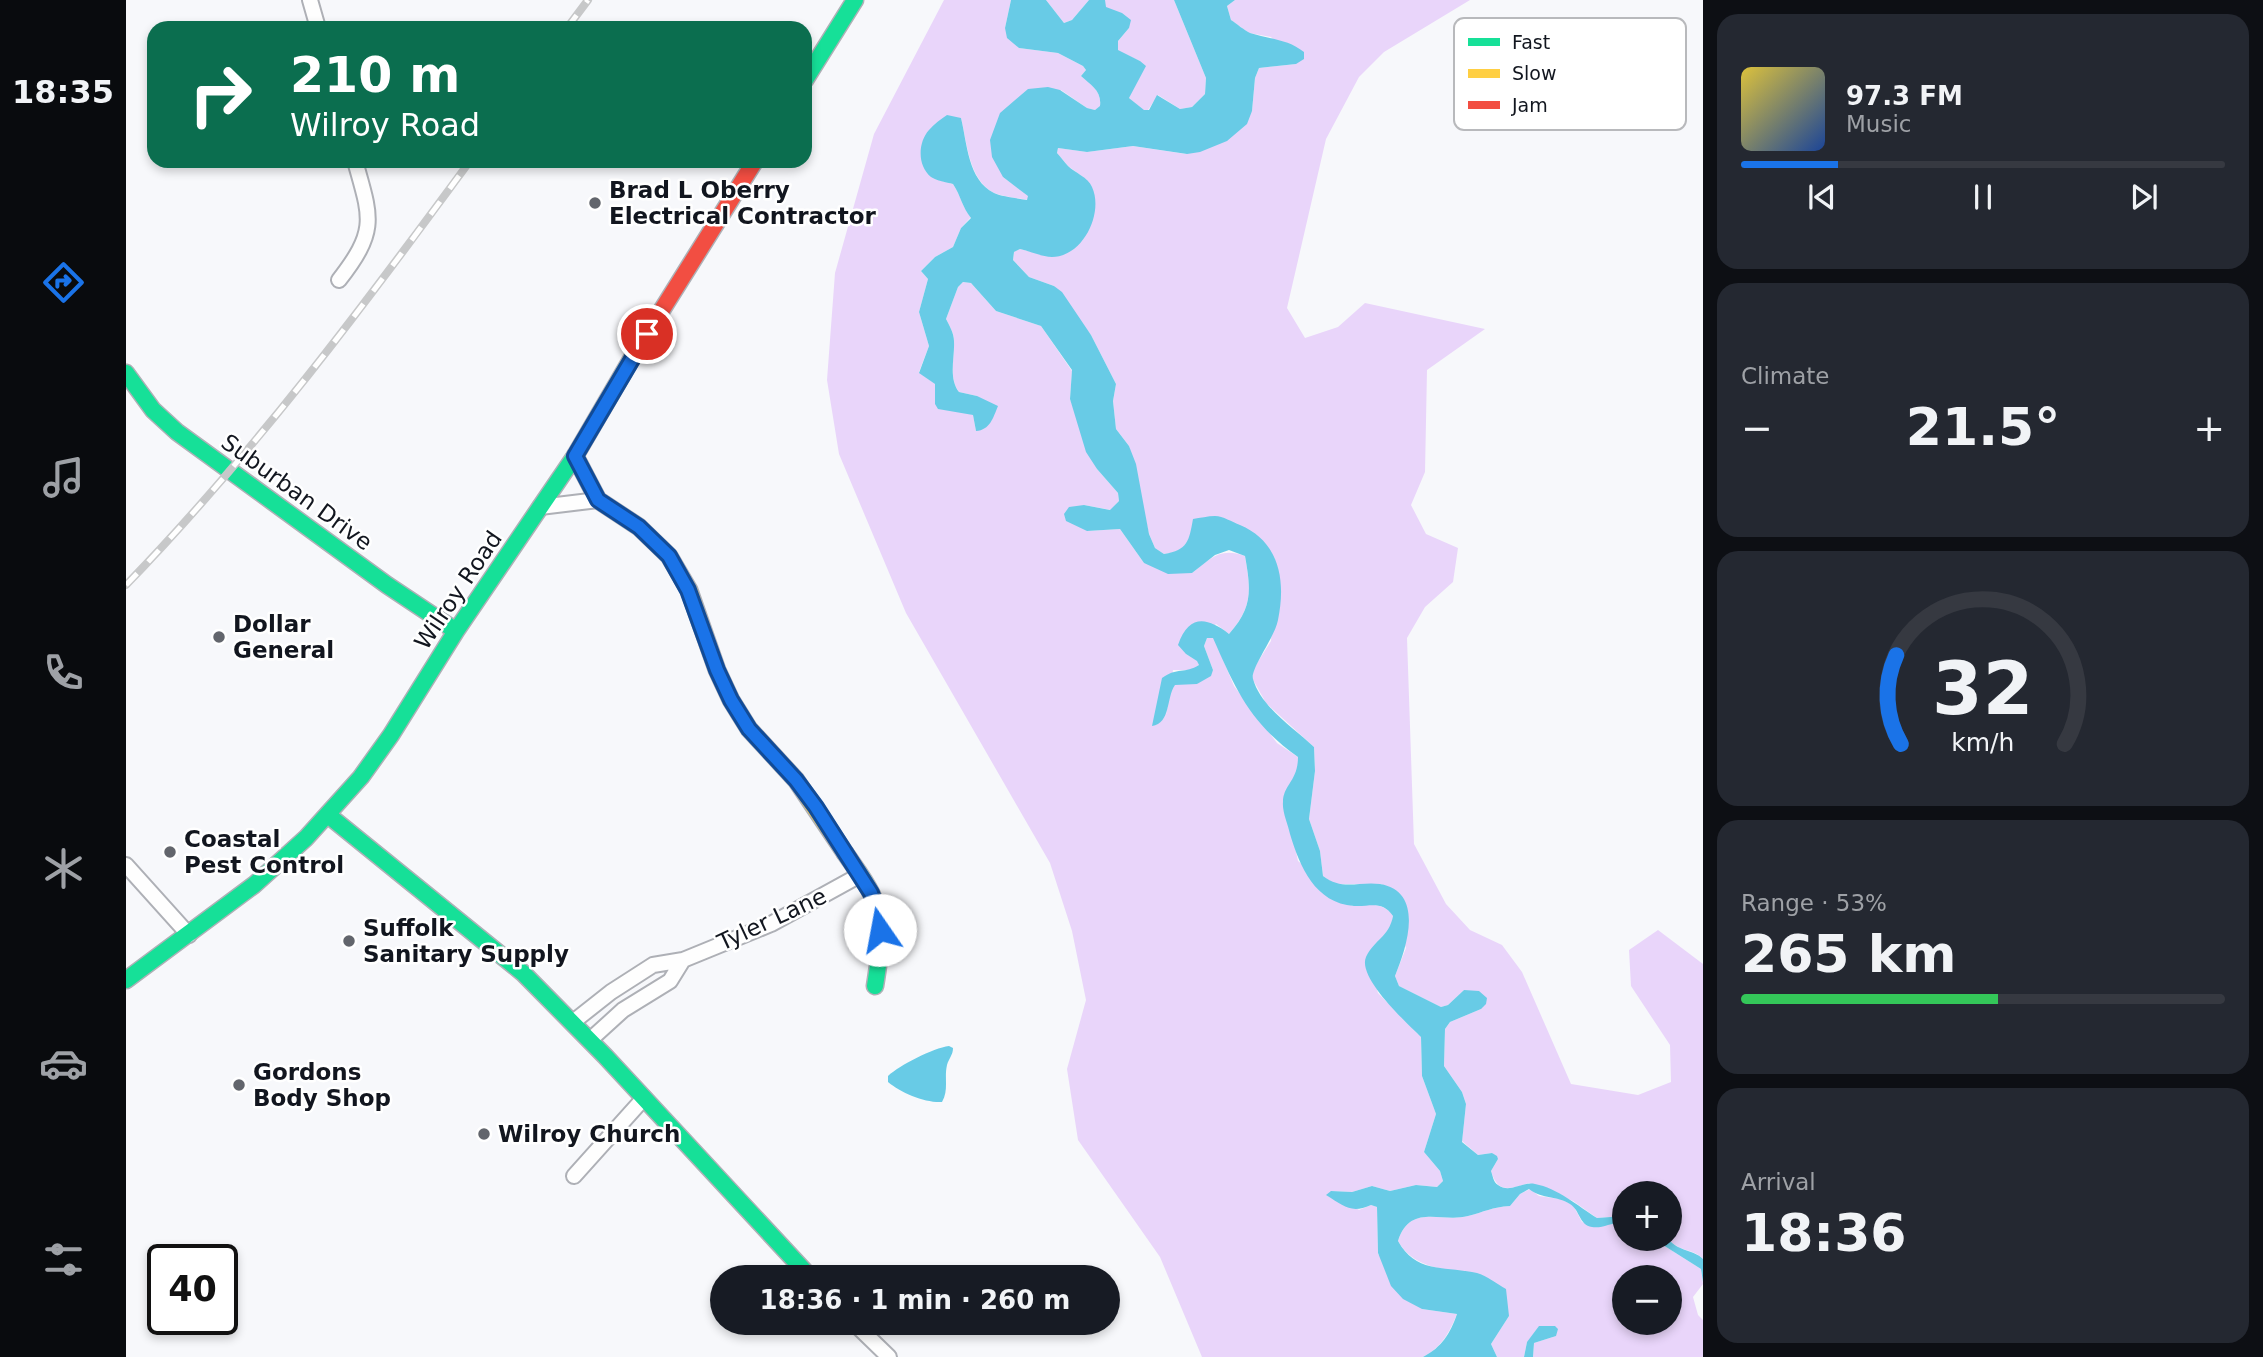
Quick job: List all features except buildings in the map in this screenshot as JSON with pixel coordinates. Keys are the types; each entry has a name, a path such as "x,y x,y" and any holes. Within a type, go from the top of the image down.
{"main road":[{"path":"812,69 855,0"},
{"name":"Wilroy Road","path":"126,980 254,885 306,838 361,777 575,456 603,405 751,168"},
{"name":"Suburban Drive","path":"126,373 153,410 177,432 387,585 456,631"},
{"path":"575,456 598,500 639,527 669,556 688,590 717,670 731,700 749,729 796,780 816,807 871,893 878,913 881,947 875,986"},
{"path":"328,815 523,973 573,1022 799,1265"}],"street":[{"path":"310,0 316,21"},
{"path":"339,280 364,242 369,226 369,209 357,168"},
{"path":"540,508 598,500"},
{"path":"126,864 189,935"},
{"name":"Tyler Lane","path":"573,1022 653,964 684,960 771,924 860,875"},
{"name":"Tyler Lane","path":"590,1040 623,1010 670,981 684,960"},
{"path":"573,1176 644,1098"},
{"path":"866,1335 888,1357"}],"shaded area":[{"path":"944,0 1011,0 1005,28 1019,48 1058,53 1083,66 1086,70 1081,76 1098,93 1100,107 1095,110 1087,108 1061,90 1003,177 1029,196 1028,200 994,193 979,179 970,160 961,118 935,179 953,184 971,217 961,228 953,247 935,257 921,271 928,279 919,312 929,346 919,372 935,384 935,404 973,415 976,431 977,396 959,392 956,386 953,373 954,337 946,319 958,287 963,282 971,283 996,311 1041,326 1072,371 1070,399 1097,469 1118,493 1119,501 1111,510 1084,505 1087,531 1120,529 1144,563 1192,573 1222,553 1245,556 1249,589 1242,615 1229,634 1216,624 1186,654 1198,661 1199,665 1192,670 1173,670 1165,720 1170,693 1175,684 1197,684 1213,670 1204,646 1207,638 1214,638 1234,686 1277,743 1298,757 1298,771 1284,795 1298,861 1352,906 1380,906 1393,916 1390,929 1367,955 1378,993 1421,1037 1422,1076 1436,1114 1424,1152 1440,1171 1443,1181 1437,1187 1416,1185 1390,1191 1372,1186 1352,1192 1331,1191 1359,1210 1371,1205 1377,1207 1378,1254 1422,1309 1457,1314 1444,1339 1423,1357 1202,1357 1160,1257 1078,1140 1067,1069 1086,1000 1072,931 1050,863 906,613 839,454 827,380 835,273 874,134"},
{"path":"1046,0 1089,0 1072,20 1064,23"},
{"path":"1105,0 1174,0 1206,78 1205,94 1192,107 1180,109 1158,95 1148,110 1144,111 1129,98 1140,61 1118,51 1118,41 1129,28 1105,7"},
{"path":"1235,0 1470,0 1384,52 1359,77 1326,139 1287,308 1305,338 1338,327 1365,303 1485,329 1427,370 1425,472 1411,505 1426,534 1458,548 1453,582 1425,607 1407,638 1414,844 1446,904 1470,930 1502,945 1522,972 1571,1084 1638,1095 1671,1082 1670,1045 1631,986 1629,950 1658,930 1703,964 1703,1259 1682,1248 1682,1181 1612,1181 1612,1217 1597,1218 1573,1201 1529,1183 1510,1188 1501,1186 1491,1171 1498,1159 1492,1153 1478,1155 1462,1141 1466,1104 1462,1092 1444,1066 1445,1029 1450,1022 1481,1009 1464,990 1448,1005 1441,1007 1399,986 1395,976 1406,948 1382,884 1334,884 1323,876 1320,851 1309,819 1315,771 1314,747 1266,703 1252,678 1254,668 1271,641 1275,558 1189,542 1177,552 1164,554 1155,548 1149,534 1129,446 1116,429 1113,401 1116,384 1091,335 1054,286 1029,277 1013,260 1014,252 1020,249 1052,257 1087,180 1068,166 1057,153 1058,148 1087,152 1133,146 1186,154 1252,111 1255,78 1259,68 1296,64 1271,37 1249,33 1231,20 1227,6"},
{"path":"1530,1189 1539,1196 1560,1199 1573,1205 1582,1222 1600,1225 1612,1223 1612,1251 1672,1251 1701,1269 1703,1284 1693,1297 1698,1315 1703,1320 1703,1357 1533,1357 1534,1343 1556,1336 1527,1342 1524,1357 1497,1357 1491,1344 1509,1316 1479,1274 1423,1263 1405,1251 1398,1241 1403,1229 1418,1218 1458,1218 1510,1206 1520,1194"}],"water":[{"path":"1011,0 1046,0 1064,23 1072,20 1089,0 1105,0 1106,7 1131,20 1129,28 1118,41 1118,50 1146,66 1129,98 1144,110 1149,110 1157,95 1180,109 1192,107 1205,94 1206,78 1174,0 1235,0 1227,6 1231,20 1250,33 1285,42 1304,52 1304,59 1296,64 1259,68 1255,78 1252,111 1247,124 1227,141 1200,152 1187,154 1133,146 1087,152 1058,148 1057,153 1071,169 1088,180 1092,187 1095,197 1093,221 1081,242 1063,255 1048,257 1020,249 1014,252 1013,260 1029,277 1054,286 1062,292 1091,335 1116,384 1113,401 1116,429 1129,446 1136,464 1149,534 1155,548 1164,554 1178,550 1188,539 1193,519 1215,516 1228,519 1253,532 1272,552 1280,577 1278,620 1255,668 1253,679 1271,708 1314,747 1315,771 1309,819 1320,851 1323,876 1330,881 1344,884 1380,884 1394,889 1403,898 1409,923 1404,951 1395,976 1399,986 1441,1007 1448,1005 1464,990 1479,991 1487,998 1481,1009 1450,1022 1445,1029 1444,1066 1462,1092 1466,1104 1462,1142 1478,1155 1492,1153 1497,1156 1491,1171 1498,1185 1507,1188 1525,1184 1543,1186 1559,1193 1597,1218 1612,1217 1612,1224 1588,1226 1570,1204 1529,1189 1520,1194 1510,1206 1458,1218 1418,1218 1403,1229 1398,1241 1414,1259 1433,1267 1477,1273 1506,1289 1509,1316 1491,1344 1497,1357 1423,1357 1444,1339 1457,1314 1422,1309 1403,1299 1391,1286 1378,1253 1377,1207 1371,1205 1353,1209 1326,1195 1331,1191 1352,1192 1372,1186 1390,1191 1416,1185 1437,1187 1443,1181 1440,1171 1424,1152 1436,1114 1422,1076 1421,1037 1385,1000 1365,966 1366,957 1385,934 1393,916 1380,906 1340,903 1319,891 1311,881 1294,846 1283,806 1285,791 1296,772 1298,757 1268,731 1246,704 1213,638 1207,638 1204,646 1213,670 1211,676 1197,684 1175,685 1165,715 1158,724 1152,726 1162,678 1199,665 1178,645 1182,635 1193,623 1199,622 1213,624 1229,634 1242,615 1249,589 1245,556 1229,550 1215,555 1192,573 1168,574 1144,563 1120,529 1087,531 1066,521 1064,514 1069,507 1084,505 1110,510 1119,501 1118,493 1086,452 1070,399 1072,370 1041,326 996,311 971,283 963,282 958,287 946,319 954,338 954,380 959,392 977,396 998,406 990,423 976,431 973,415 938,409 935,404 935,384 919,373 929,346 919,312 928,279 921,271 935,257 953,247 961,228 971,218 953,184 931,177 923,167 921,147 925,135 947,115 961,118 970,160 985,187 994,193 1027,200 1028,196 1003,177 992,157 990,140 1000,113 1028,89 1048,87 1060,90 1087,108 1095,110 1100,106 1098,92 1081,76 1086,70 1083,66 1058,53 1019,48 1007,38 1005,28"},
{"path":"949,1046 953,1050 947,1065 942,1102 914,1097 888,1082 888,1076 908,1062"},
{"path":"1682,1249 1703,1259 1703,1282 1701,1269 1672,1251 1682,1251"},
{"path":"1539,1326 1555,1326 1558,1329 1556,1336 1534,1343 1533,1357 1524,1357 1527,1342"}],"railway":[{"path":"572,21 588,0"},
{"path":"126,585 262,432 389,271 465,168"}],"traffic: fast":[{"path":"812,69 855,0"},
{"path":"126,980 254,885 306,838 361,777 575,456 635,353"},
{"path":"126,373 153,410 177,432 387,585 456,631"},
{"path":"328,815 523,973 605,1056 799,1265"},
{"path":"845,853 869,889 879,917 880,951 875,986"}],"traffic: slow":[{"path":"575,456 598,500 639,527 669,556 689,590 717,670 731,700 749,729 796,780 845,853"}],"traffic: jam":[{"path":"635,353 751,168"}],"place":[{"name":"Brad L Oberry Electrical Contractor","path":"595,203"},
{"name":"Dollar General","path":"219,637"},
{"name":"Coastal Pest Control","path":"170,852"},
{"name":"Suffolk Sanitary Supply","path":"349,941"},
{"name":"Gordons Body Shop","path":"239,1085"},
{"name":"Wilroy Church","path":"484,1134"}],"route":[{"path":"647,334 575,456 598,500 639,527 669,556 688,590 717,670 731,700 749,729 796,780 816,807 871,893 880,930"}]}
